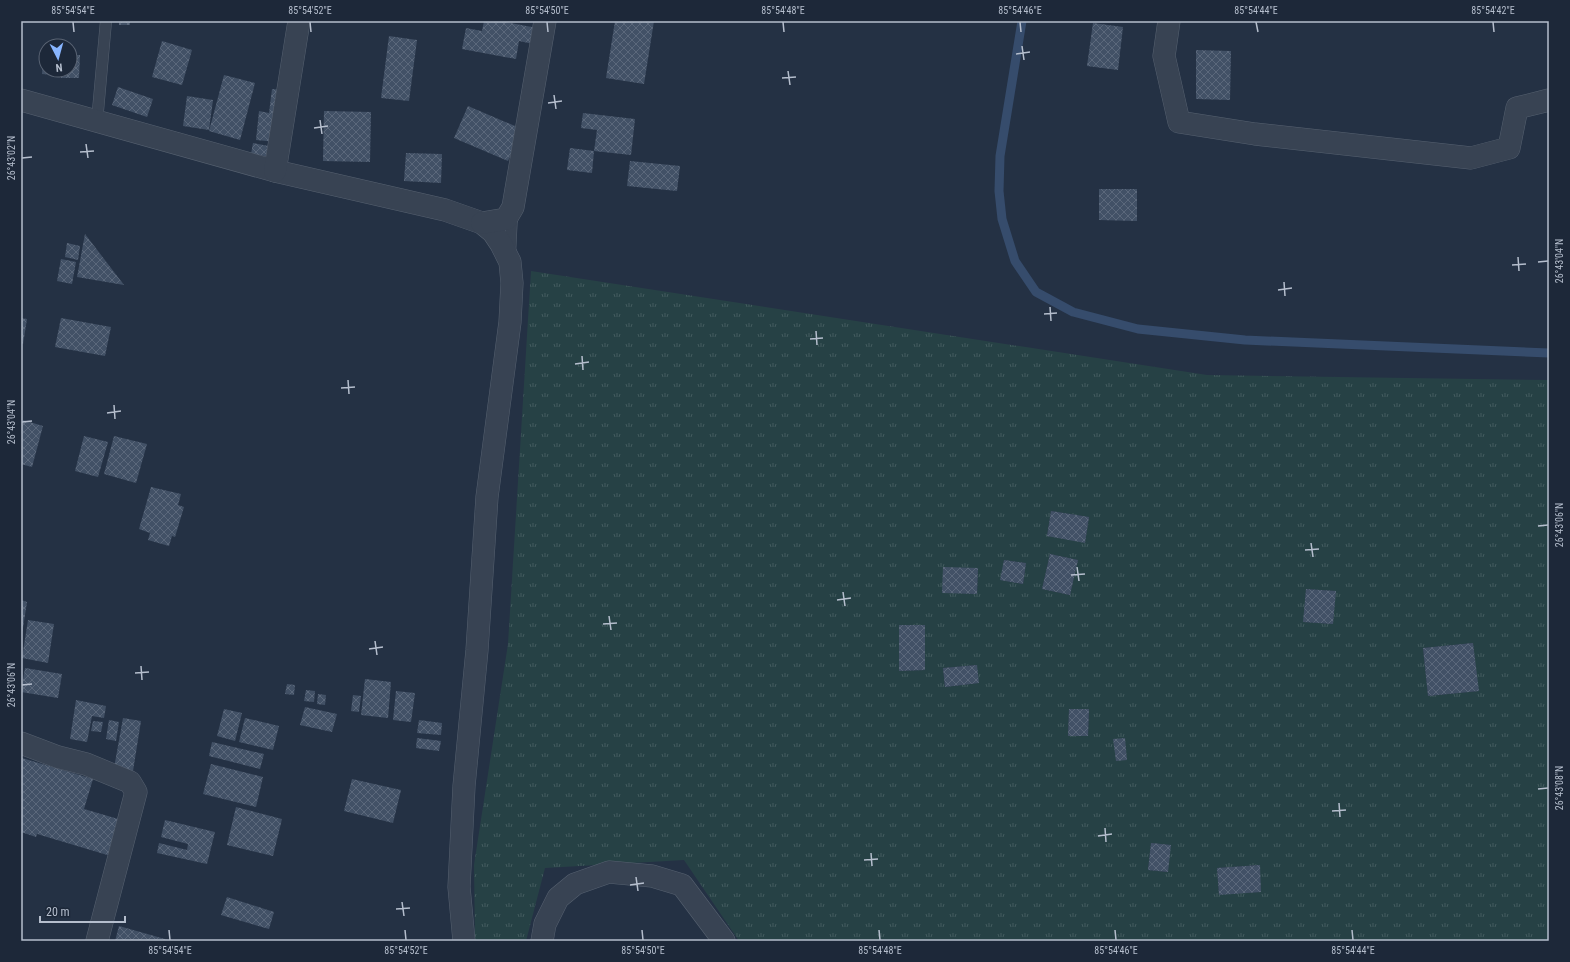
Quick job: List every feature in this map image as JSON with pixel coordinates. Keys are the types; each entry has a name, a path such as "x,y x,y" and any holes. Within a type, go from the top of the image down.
{"street":[{"path":"275,171 299,21"},
{"path":"482,223 506,219 513,207 545,21"},
{"path":"1169,21 1164,56 1179,122 1255,134 1471,158 1509,148 1517,108 1549,100"},
{"path":"21,100 275,171 445,210 482,223 493,232 510,262 512,283 510,322 488,497 478,650 464,786 459,887 464,941"},
{"path":"21,743 58,757 86,764 130,782 136,792 97,941"},
{"path":"542,941 545,924 558,898 575,884 609,872 652,876 682,885 724,941"}],"lane":[{"path":"98,122 106,21"},
{"path":"510,262 513,207"}],"green space":[{"path":"531,271 1207,375 1549,380 1549,941 739,941 684,860 545,868 526,941 475,941 474,865 508,644","holes":["1051,511 1089,517 1085,542 1047,536","1050,554 1078,560 1070,595 1042,589","1004,560 1026,563 1023,584 1001,580","978,569 977,594 942,592","1306,589 1335,591 1333,624 1304,622","899,625 925,625 925,670 899,671","1473,643 1478,691 1428,696 1423,648","976,665 978,683 945,687 943,668","1069,709 1089,709 1088,736 1068,736","1151,843 1170,845 1167,872 1148,870","1259,865 1261,892 1219,894 1217,868"]}],"building":[{"path":"119,21 130,21 130,25 119,25"},
{"path":"484,21 500,21 537,28 533,44 519,41 516,59 462,49 466,28 482,31"},
{"path":"615,21 654,21 644,84 606,78"},
{"path":"1093,23 1123,27 1118,70 1087,66"},
{"path":"389,36 417,40 409,101 381,98"},
{"path":"162,41 192,50 182,85 152,77"},
{"path":"1196,50 1231,51 1230,100 1196,99"},
{"path":"78,55 80,55 79,78"},
{"path":"224,75 255,83 240,140 209,131"},
{"path":"118,87 153,99 147,117 112,105"},
{"path":"272,89 283,90 277,142 256,140 259,111 269,113"},
{"path":"187,96 213,100 209,130 183,126"},
{"path":"468,106 522,129 508,161 454,138"},
{"path":"324,111 371,112 370,162 323,161"},
{"path":"583,113 635,119 631,155 594,151 597,130 581,128"},
{"path":"253,143 274,147 272,157 251,154"},
{"path":"570,148 594,151 592,173 567,170"},
{"path":"406,153 442,154 441,183 404,181"},
{"path":"630,161 680,166 677,191 627,186"},
{"path":"1099,189 1137,189 1137,221 1099,220"},
{"path":"85,234 124,285 77,277"},
{"path":"67,243 80,246 78,260 65,257"},
{"path":"61,259 76,262 72,284 57,281"},
{"path":"21,318 27,319 23,344 21,344"},
{"path":"61,318 111,327 105,356 55,347"},
{"path":"23,420 43,426 32,467 21,464 21,428"},
{"path":"84,436 108,442 98,477 75,471"},
{"path":"114,436 147,444 136,483 104,474"},
{"path":"151,487 181,494 178,505 184,507 175,537 172,536 169,546 148,540 150,533 139,529"},
{"path":"1051,511 1089,517 1085,543 1047,536"},
{"path":"1050,554 1078,560 1070,595 1042,589"},
{"path":"1004,560 1026,563 1023,584 1000,580"},
{"path":"943,567 978,568 977,594 942,593"},
{"path":"1306,589 1336,591 1333,624 1303,622"},
{"path":"21,600 27,602 22,634 21,634"},
{"path":"28,620 54,624 48,663 22,658"},
{"path":"899,625 925,625 925,670 899,671"},
{"path":"1473,643 1479,691 1428,696 1423,648"},
{"path":"977,665 979,683 945,687 943,668"},
{"path":"25,668 62,674 58,698 21,692"},
{"path":"365,679 391,682 388,718 361,715"},
{"path":"287,684 295,685 294,695 285,694"},
{"path":"306,690 315,691 314,702 304,701"},
{"path":"396,691 415,693 411,722 393,720"},
{"path":"318,694 326,695 325,705 317,704"},
{"path":"353,695 361,696 359,712 351,711"},
{"path":"76,700 106,706 104,718 92,716 87,742 70,739"},
{"path":"305,707 337,714 332,732 300,725"},
{"path":"224,709 242,713 235,741 217,736"},
{"path":"1069,709 1089,709 1088,736 1068,736"},
{"path":"123,718 141,721 133,771 114,768"},
{"path":"245,718 279,726 273,750 239,742"},
{"path":"109,720 119,722 116,741 106,739"},
{"path":"419,720 442,723 441,735 417,733"},
{"path":"93,721 103,722 101,732 91,731"},
{"path":"417,738 441,741 439,751 416,748"},
{"path":"1125,738 1127,760 1116,761 1113,739"},
{"path":"212,742 264,754 260,769 209,756"},
{"path":"22,758 93,779 84,809 125,821 114,857 37,834 36,837 21,832"},
{"path":"211,764 263,777 256,807 203,794"},
{"path":"352,779 401,790 393,823 344,811"},
{"path":"236,807 282,819 273,856 227,845"},
{"path":"165,820 215,832 207,864 157,853 159,843 187,850 188,844 161,837"},
{"path":"1151,843 1171,845 1168,872 1148,870"},
{"path":"1260,865 1261,892 1219,895 1217,868"},
{"path":"227,897 274,912 269,929 221,915"},
{"path":"119,926 172,941 115,941"}],"waterway":[{"path":"1022,21 1000,156 999,191 1002,219 1015,261 1036,292 1073,312 1138,329 1245,340 1549,353"}]}
